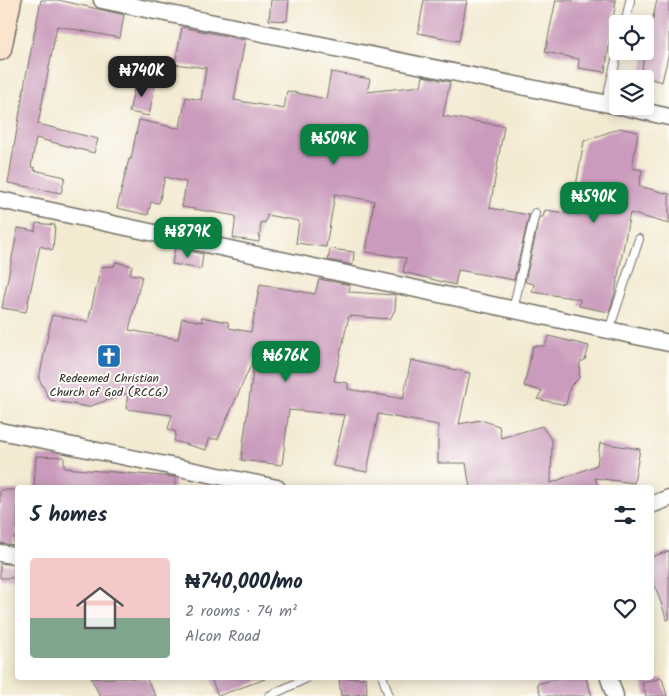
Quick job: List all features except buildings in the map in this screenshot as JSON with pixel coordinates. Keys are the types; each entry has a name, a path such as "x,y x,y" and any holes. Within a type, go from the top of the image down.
{"main road":[{"path":"0,49 10,0"}],"street":[{"path":"102,0 609,104"},
{"path":"654,114 669,117"},
{"path":"0,200 669,343"},
{"path":"0,431 262,485"},
{"path":"654,504 669,498"},
{"path":"0,553 15,556"},
{"path":"611,680 615,696"}],"lane":[{"path":"627,15 630,1"},
{"path":"513,310 535,213"},
{"path":"608,330 639,239"},
{"path":"269,696 302,680"},
{"path":"384,680 389,696"}],"place":[{"name":"Redeemed Christian Church of God (RCCG)","path":"109,356"}]}
